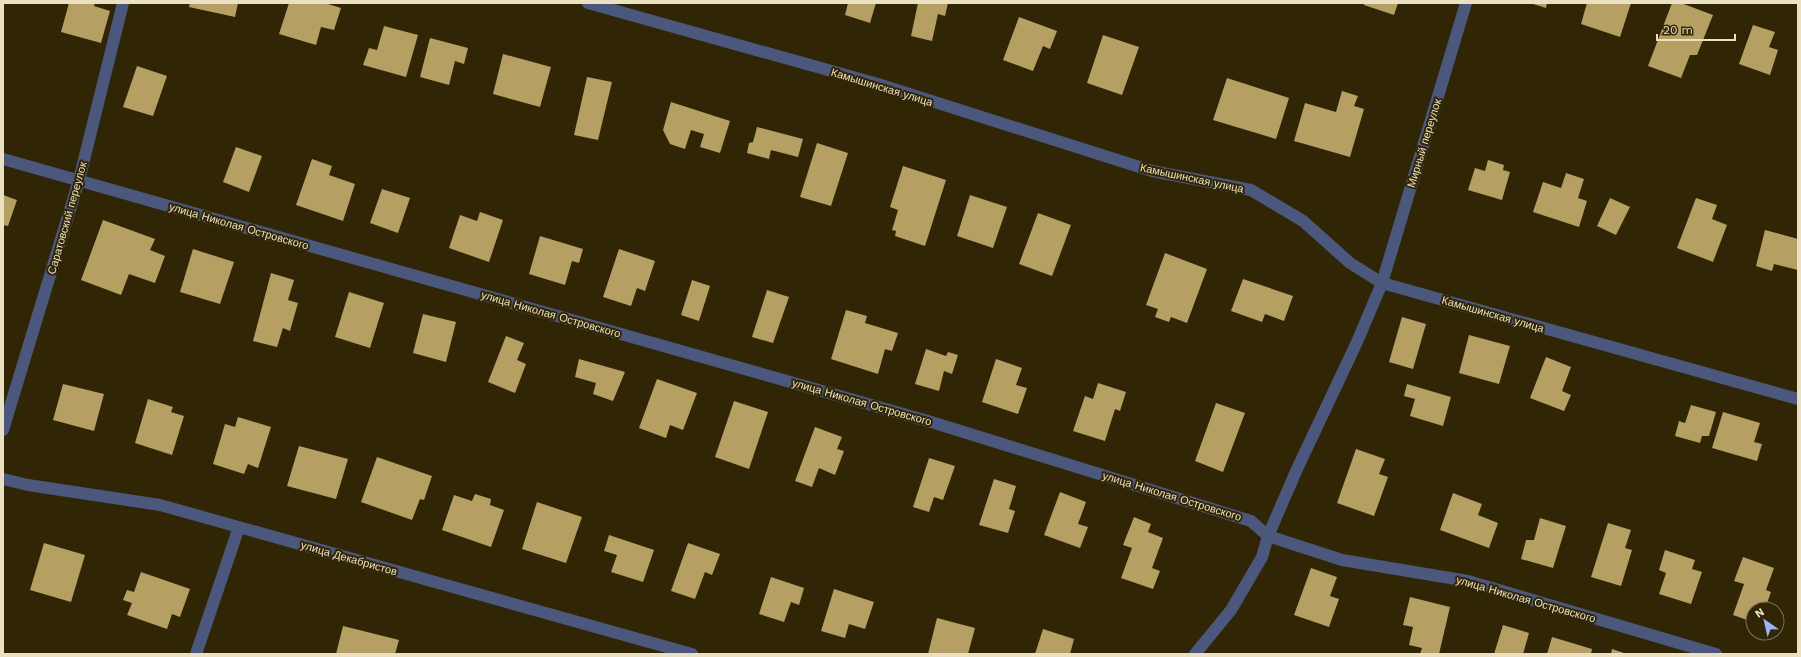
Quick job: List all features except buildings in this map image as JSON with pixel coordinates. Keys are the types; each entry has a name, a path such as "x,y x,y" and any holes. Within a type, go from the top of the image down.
{"street":[{"name":"Саратовский переулок","path":"3,430 79,180 123,3"},
{"name":"Камышинская улица","path":"588,3 878,84 1152,171 1251,190 1303,221 1350,263 1382,283 1798,399"},
{"name":"Мирный переулок","path":"1194,654 1231,610 1262,557 1268,536 1382,283 1466,3"},
{"name":"улица Николая Островского","path":"3,159 928,420 1251,521 1268,536 1342,560 1468,581 1716,654"},
{"name":"улица Декабристов","path":"3,479 28,485 160,505 692,654"},
{"path":"196,654 239,527"}]}
